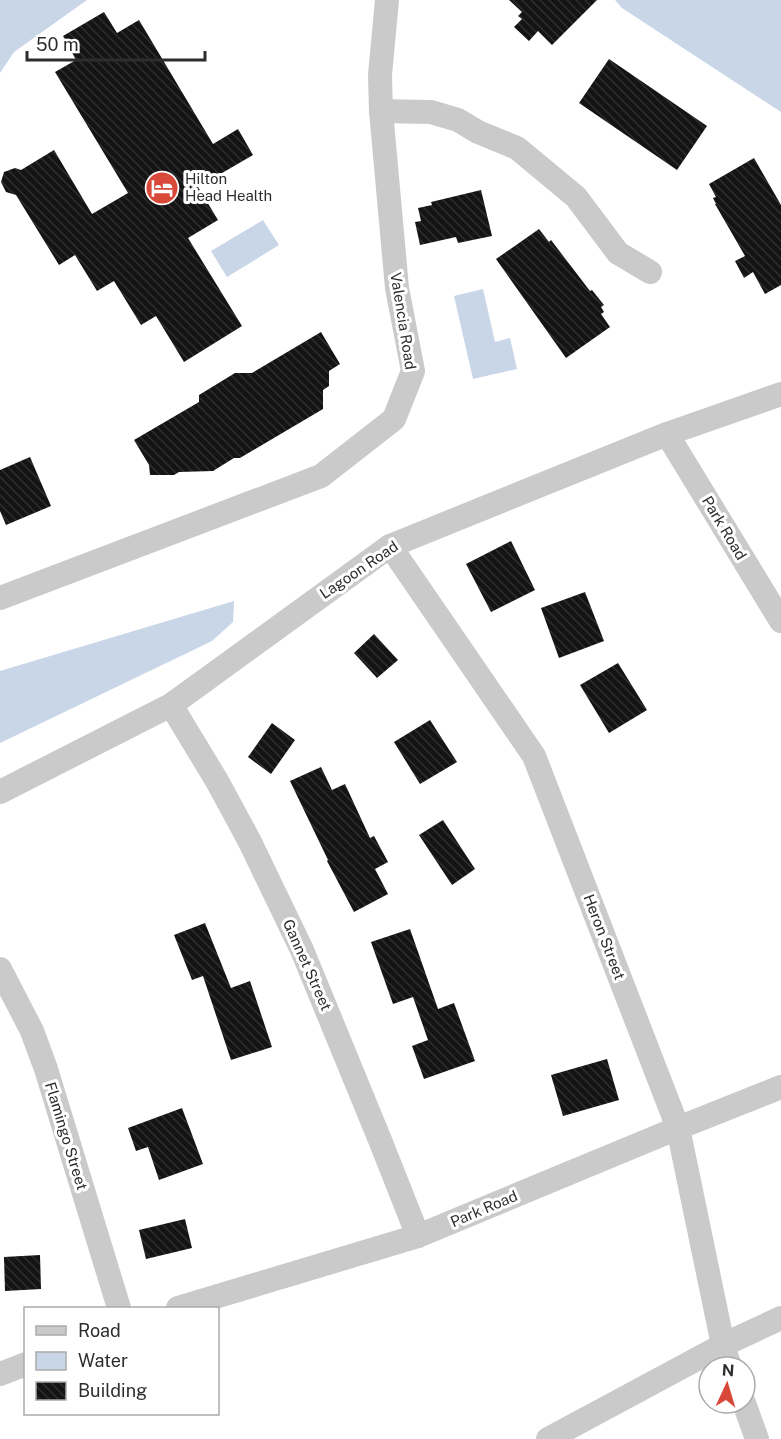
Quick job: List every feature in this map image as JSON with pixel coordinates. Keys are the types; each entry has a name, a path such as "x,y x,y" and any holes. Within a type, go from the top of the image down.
{"street":[{"name":"Valencia Road","path":"0,598 321,476 394,418 413,371 397,288 381,111 380,75 387,0"},
{"path":"381,111 431,112 458,120 478,132 517,148 576,197 618,253 650,272"},
{"name":"Lagoon Road","path":"0,792 171,705 390,546 668,435 781,394"},
{"name":"Park Road","path":"668,435 781,621"},
{"name":"Heron Street","path":"390,546 534,756 678,1128 727,1355"},
{"name":"Gannet Street","path":"171,705 238,820 302,950 418,1236"},
{"name":"Flamingo Street","path":"0,969 33,1031 119,1307"},
{"name":"Park Road","path":"181,1307 418,1236 781,1087"},
{"path":"728,1355 781,1318"},
{"path":"0,1374 24,1365"},
{"path":"548,1439 697,1370"},
{"path":"748,1415 757,1439"}],"water":[{"path":"0,0 87,0 14,52 0,73"},
{"path":"615,0 781,0 781,112 622,8"},
{"path":"263,220 279,245 227,277 211,251"},
{"path":"483,289 495,342 510,338 517,369 473,379 454,296"},
{"path":"234,601 233,622 212,641 0,743 0,671"}],"building":[{"path":"509,0 597,0 552,45 538,31 529,41 514,27 522,19 518,16 522,12"},
{"name":"Hilton Head Health","path":"104,12 117,33 139,20 213,144 238,129 253,155 198,187 218,220 188,238 242,326 184,362 156,316 141,325 114,281 97,291 75,255 59,265 16,195 6,192 1,182 4,172 15,168 21,170 54,150 92,214 128,193 55,72 76,60 63,36"},
{"path":"609,59 707,126 677,170 579,103"},
{"path":"754,158 781,205 781,285 765,294 753,272 744,278 735,261 745,256 715,204 713,198 716,197 709,184"},
{"path":"481,190 492,236 458,243 456,237 420,245 415,222 421,221 418,208 432,205 431,202"},
{"path":"539,229 549,242 551,240 590,291 592,290 604,305 601,307 604,312 601,314 610,327 566,358 496,259"},
{"path":"321,332 340,364 329,371 329,386 323,390 323,409 240,458 234,458 213,471 150,475 149,465 134,440 199,402 199,395 235,373 252,373"},
{"path":"30,457 51,506 6,525 0,511 0,470"},
{"path":"511,541 535,590 491,612 466,564"},
{"path":"585,592 604,641 559,658 541,608"},
{"path":"374,634 398,660 377,678 354,653"},
{"path":"618,663 647,710 609,733 580,685"},
{"path":"430,720 457,762 420,784 394,742"},
{"path":"272,723 295,740 271,774 248,757"},
{"path":"321,767 332,790 345,784 370,838 374,836 388,862 375,869 388,894 354,912 327,861 290,781"},
{"path":"443,820 475,869 452,885 419,835"},
{"path":"205,923 231,988 250,981 272,1047 231,1060 203,976 192,980 174,935"},
{"path":"410,929 438,1009 454,1003 475,1061 424,1079 412,1046 428,1040 413,997 393,1004 371,942"},
{"path":"607,1059 619,1100 563,1116 551,1075"},
{"path":"182,1108 203,1164 159,1180 148,1147 136,1151 128,1128"},
{"path":"185,1219 192,1248 146,1259 139,1230"},
{"path":"40,1255 41,1289 5,1291 4,1257"}],"place":[{"name":"Hilton Head Health","path":"162,188"}]}
